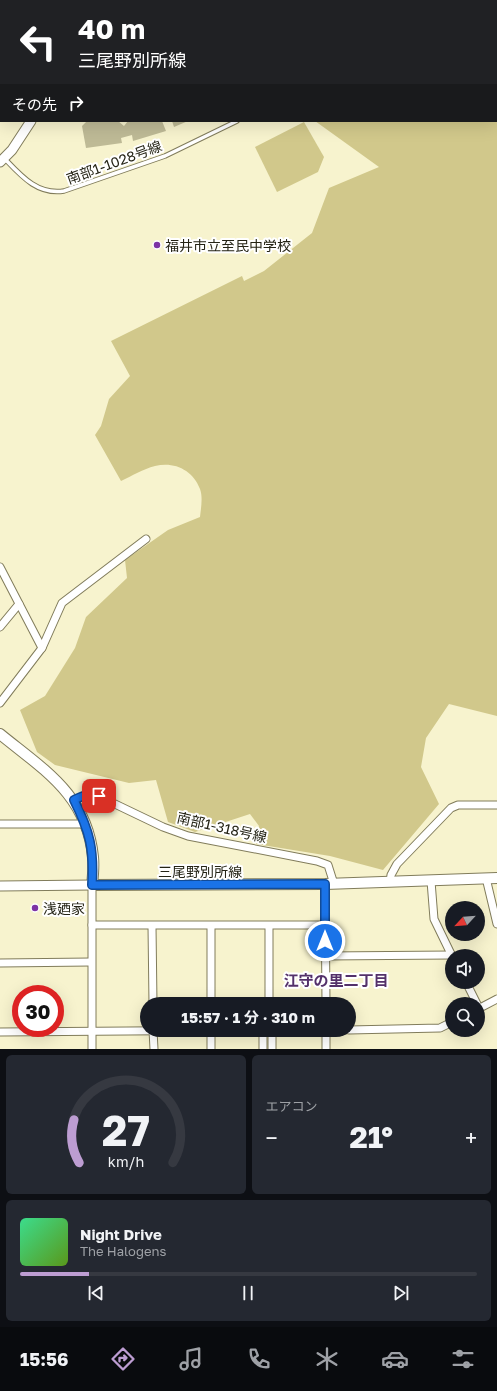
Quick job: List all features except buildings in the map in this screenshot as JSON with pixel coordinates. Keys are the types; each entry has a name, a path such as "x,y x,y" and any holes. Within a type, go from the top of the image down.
{"main road":[{"path":"0,734 49,773 74,800 86,824 94,858 92,885"},
{"name":"三尾野別所線","path":"92,885 329,884 497,878"}],"street":[{"path":"2,160 20,141 30,122"},
{"path":"0,703 42,648 62,603 146,539"},
{"path":"0,567 42,648"},
{"path":"0,627 19,604"},
{"name":"南部1-318号線","path":"74,800 92,793 163,827 188,836 317,861 328,865 329,884"},
{"path":"390,882 391,875 397,864 451,808 458,805 497,805"},
{"path":"0,824 86,824"},
{"path":"486,878 497,924"},
{"path":"432,881 434,920 448,949"},
{"path":"326,997 325,925 329,884"},
{"path":"0,886 92,885 92,1049"},
{"path":"92,925 325,925"},
{"path":"152,926 153,997"},
{"path":"210,926 211,997"},
{"path":"269,926 269,997"},
{"path":"325,956 445,956"},
{"path":"0,963 92,962"},
{"path":"485,1004 497,999"},
{"path":"356,1030 440,1028 445,1026"},
{"path":"0,1032 140,1030"},
{"path":"153,1037 154,1049"},
{"path":"211,1037 211,1049"},
{"path":"263,1037 263,1049"},
{"path":"272,1037 272,1049"},
{"path":"326,1037 326,1049"}],"lane":[{"name":"南部1-1028号線","path":"2,160 36,187 54,193 64,191 165,156 235,122"}],"shaded area":[{"path":"304,122 324,157 318,172 277,192 255,147"},
{"path":"316,122 497,122 497,716 449,704 426,738 421,767 439,804 383,870 330,856 256,844 259,826 250,814 195,832 168,822 156,780 129,783 55,765 37,752 20,710 45,696 75,648 86,617 127,578 125,560 168,530 200,517 202,503 201,492 197,482 188,472 176,466 162,465 146,469 121,481 95,435 101,426 109,399 130,376 111,341 242,276 244,281 264,271 312,233 329,188 379,167"}],"place":[{"name":"福井市立至民中学校","path":"157,245"},
{"name":"浅廼家","path":"35,908"}],"district":[{"name":"江守の里二丁目","path":"336,980"}],"route":[{"path":"99,796 92,793 86,794 74,800 86,824 90,839 94,858 92,885 325,884 325,941"}]}
